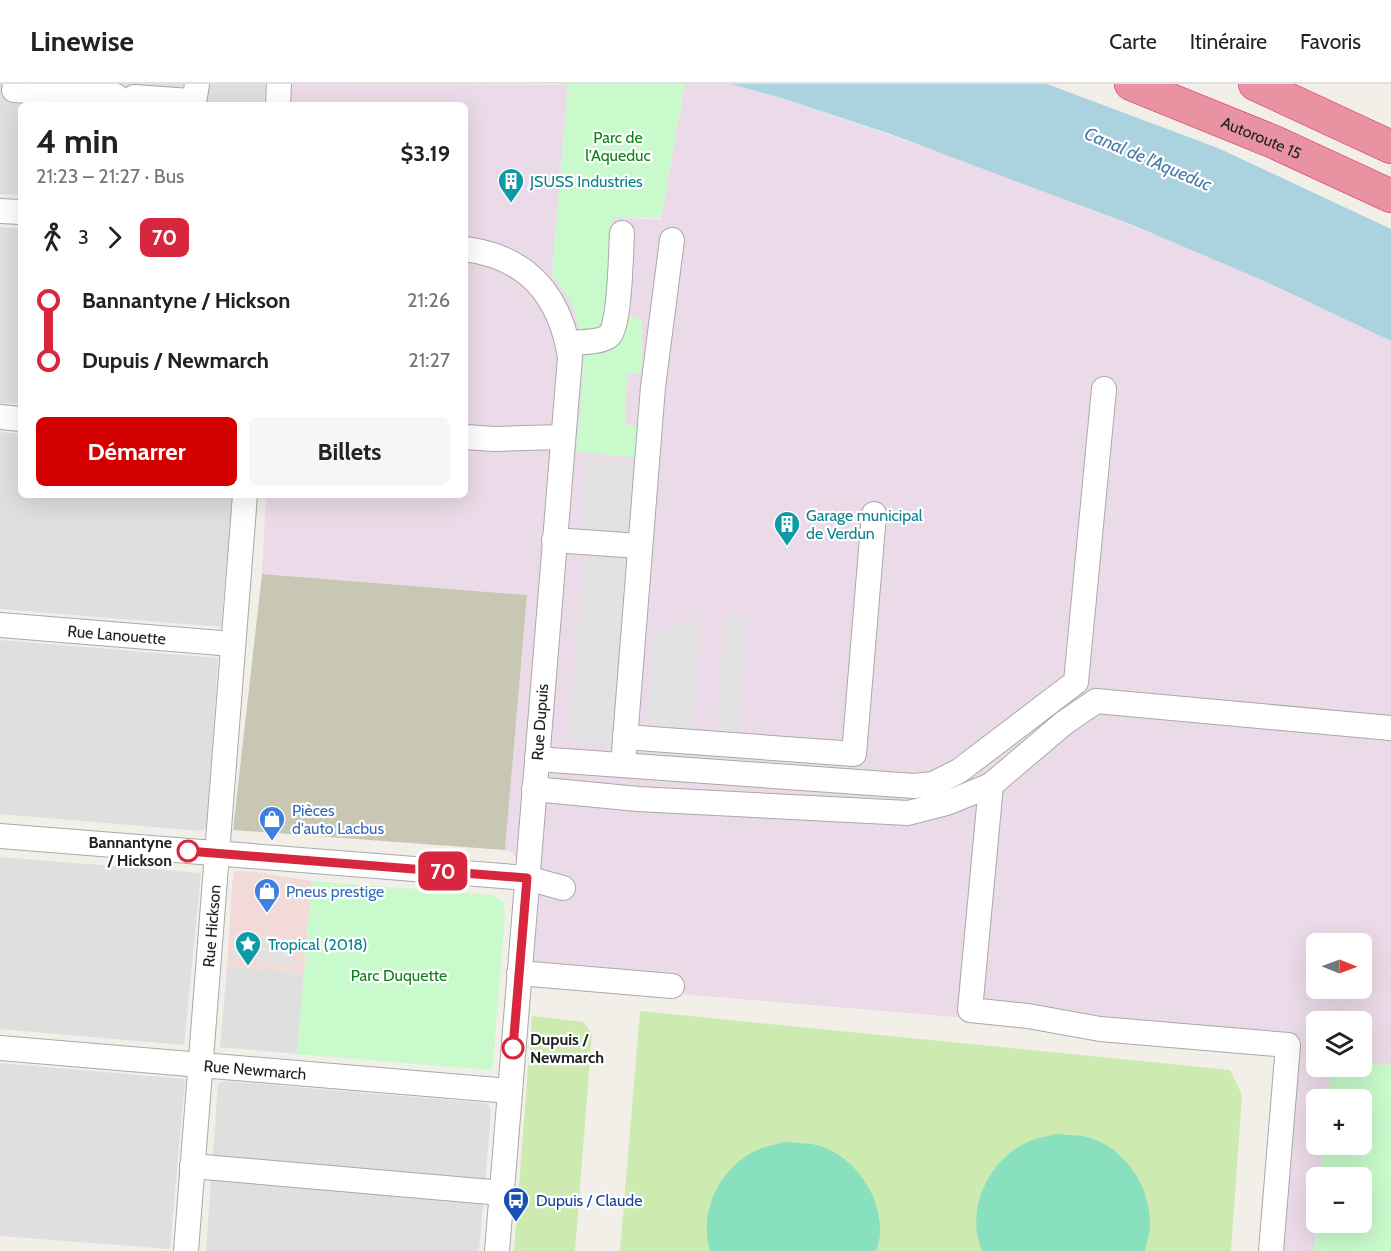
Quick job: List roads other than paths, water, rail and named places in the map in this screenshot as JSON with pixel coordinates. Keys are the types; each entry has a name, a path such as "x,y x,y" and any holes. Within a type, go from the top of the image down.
{"highway":[{"name":"Autoroute 15","path":"1131,84 1274,142 1391,196"},
{"path":"1257,85 1391,147"}],"street":[{"path":"15,84 14,90 86,89 125,97 190,101 195,97 196,84"},
{"path":"278,102 279,84"},
{"path":"0,211 18,212"},
{"path":"568,343 596,341 608,337 614,331 622,233"},
{"path":"623,765 653,387 672,240"},
{"name":"Rue Dupuis","path":"468,250 495,256 518,268 536,282 553,302 568,343 569,371 497,1251"},
{"path":"537,759 914,786 933,784 959,771 1076,682 1104,389"},
{"path":"0,417 18,419"},
{"path":"468,437 495,439 563,437"},
{"name":"Rue Hickson","path":"186,1251 245,498"},
{"path":"626,737 854,754 874,514"},
{"path":"554,540 639,546"},
{"name":"Rue Lanouette","path":"0,625 233,644"},
{"path":"534,789 638,799 908,813 947,803 991,785 1064,723 1096,701 1391,728"},
{"path":"991,785 970,1010 1028,1016 1100,1029 1288,1045 1271,1251"},
{"path":"0,836 527,878 563,888"},
{"path":"519,973 672,986"},
{"name":"Rue Newmarch","path":"0,1048 510,1091"},
{"path":"192,1166 502,1193"}],"water":[{"name":"Canal de l'Aqueduc","path":"731,84 1047,84 1218,148 1391,229 1391,341 1262,280 1135,226 893,135 785,99"}],"place":[{"name":"JSUSS Industries","path":"511,204"},
{"name":"Garage municipal de Verdun","path":"787,547"},
{"name":"Pièces d'auto Lacbus","path":"272,842"},
{"name":"Bannantyne / Hickson","path":"188,851"},
{"name":"Pneus prestige","path":"267,914"},
{"name":"Tropical (2018)","path":"248,967"},
{"name":"Dupuis / Newmarch","path":"513,1048"},
{"name":"Dupuis / Claude","path":"516,1223"}],"park label":[{"name":"Parc de l'Aqueduc","path":"618,146"},
{"name":"Parc Duquette","path":"399,975"}]}
